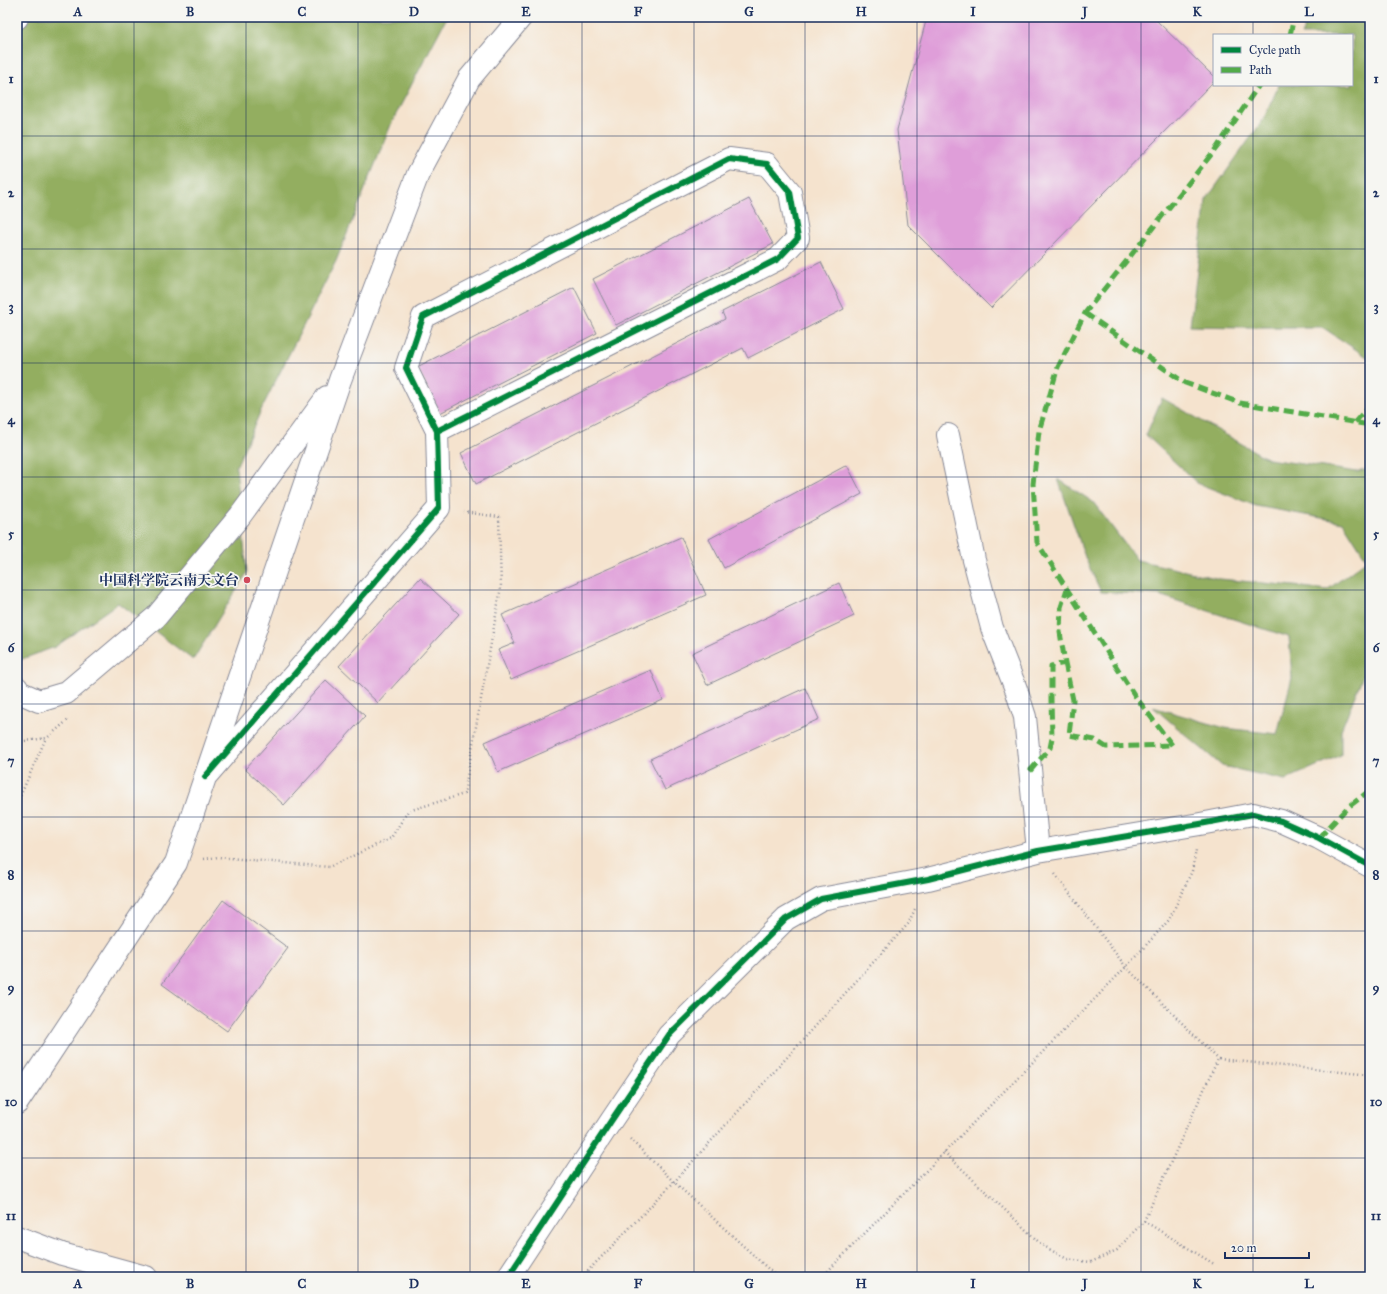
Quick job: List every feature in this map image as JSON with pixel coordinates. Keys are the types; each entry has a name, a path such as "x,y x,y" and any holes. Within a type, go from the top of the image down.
{"street":[{"path":"17,1103 176,862 340,380 418,174 470,79 521,17"},
{"path":"205,777 439,508 437,431 406,368 423,316 729,159 767,164 790,192 798,238 778,259 437,431"},
{"path":"17,688 19,692 39,701 66,693 156,617 240,516 340,380"},
{"path":"948,435 974,560 992,628 1016,689 1025,717 1038,851"},
{"path":"508,1277 611,1120 669,1035 786,918 821,899 928,879 1038,851 1253,814 1287,824 1319,838 1370,866"},
{"path":"17,1237 62,1254 146,1277"}],"path":[{"path":"176,862 218,857 329,867 391,838 408,811 464,794 501,587 499,517 439,508"},
{"path":"17,803 46,738"},
{"path":"822,1277 1126,967 1169,920 1192,871 1200,824"},
{"path":"1038,851 1126,967 1218,1059 1370,1075"},
{"path":"582,1277 674,1182 908,924 928,879"},
{"path":"944,1152 1042,1245 1068,1259 1092,1262 1117,1250 1144,1221 1218,1059"},
{"path":"611,1120 674,1182 777,1277"},
{"path":"1144,1221 1214,1264"}],"green space":[{"path":"17,17 447,17 392,122 336,261 262,408 236,467 247,573 193,660 118,603 55,647 17,661"},
{"path":"1309,17 1370,17 1370,359 1322,327 1190,326 1206,200 1263,120 1279,86 1353,86 1353,34 1301,34"},
{"path":"1162,398 1268,459 1357,472 1370,469 1370,669 1366,668 1341,730 1341,755 1285,780 1222,766 1153,707 1225,728 1277,734 1292,678 1289,637 1159,595 1101,592 1086,560 1058,479 1093,502 1137,560 1220,579 1327,590 1367,560 1343,522 1256,506 1197,483 1146,435"}],"building":[{"path":"927,17 1153,17 1213,76 1213,82 991,308 908,225 897,130"},
{"path":"749,199 773,244 616,325 593,279"},
{"path":"821,262 844,309 748,358 743,348 476,484 461,453 725,319 722,312"},
{"path":"574,287 597,333 440,413 417,367"},
{"path":"847,465 862,494 724,568 709,539"},
{"path":"681,537 706,595 511,680 498,650 515,643 502,615"},
{"path":"420,578 459,614 378,703 339,666"},
{"path":"839,583 854,616 707,685 692,653"},
{"path":"651,670 663,700 498,772 485,742"},
{"path":"326,680 365,716 284,805 245,769"},
{"path":"805,688 819,719 665,790 650,759"},
{"path":"223,900 288,948 227,1031 162,984"}],"marked path":[{"path":"1290,34 1294,17"},
{"path":"1172,745 1135,696 1037,542 1033,484 1039,431 1058,367 1085,313 1218,146 1258,86"},
{"path":"1085,313 1185,383 1240,403 1370,425"},
{"path":"1355,422 1370,405"},
{"path":"1030,771 1050,748 1052,738 1051,666 1065,663 1060,632 1061,607 1067,589"},
{"path":"1065,663 1073,700 1069,735 1095,740 1106,747 1172,745"},
{"path":"1319,838 1346,809 1370,790"}],"cycle path":[{"path":"205,777 439,508 437,431 406,368 423,317 729,159 767,164 790,192 798,238 778,259 437,431"},
{"path":"508,1277 669,1035 786,919 821,899 928,879 1038,851 1253,814 1281,821 1319,838 1370,866"}],"place":[{"name":"中国科学院云南天文台","path":"247,580"}]}
